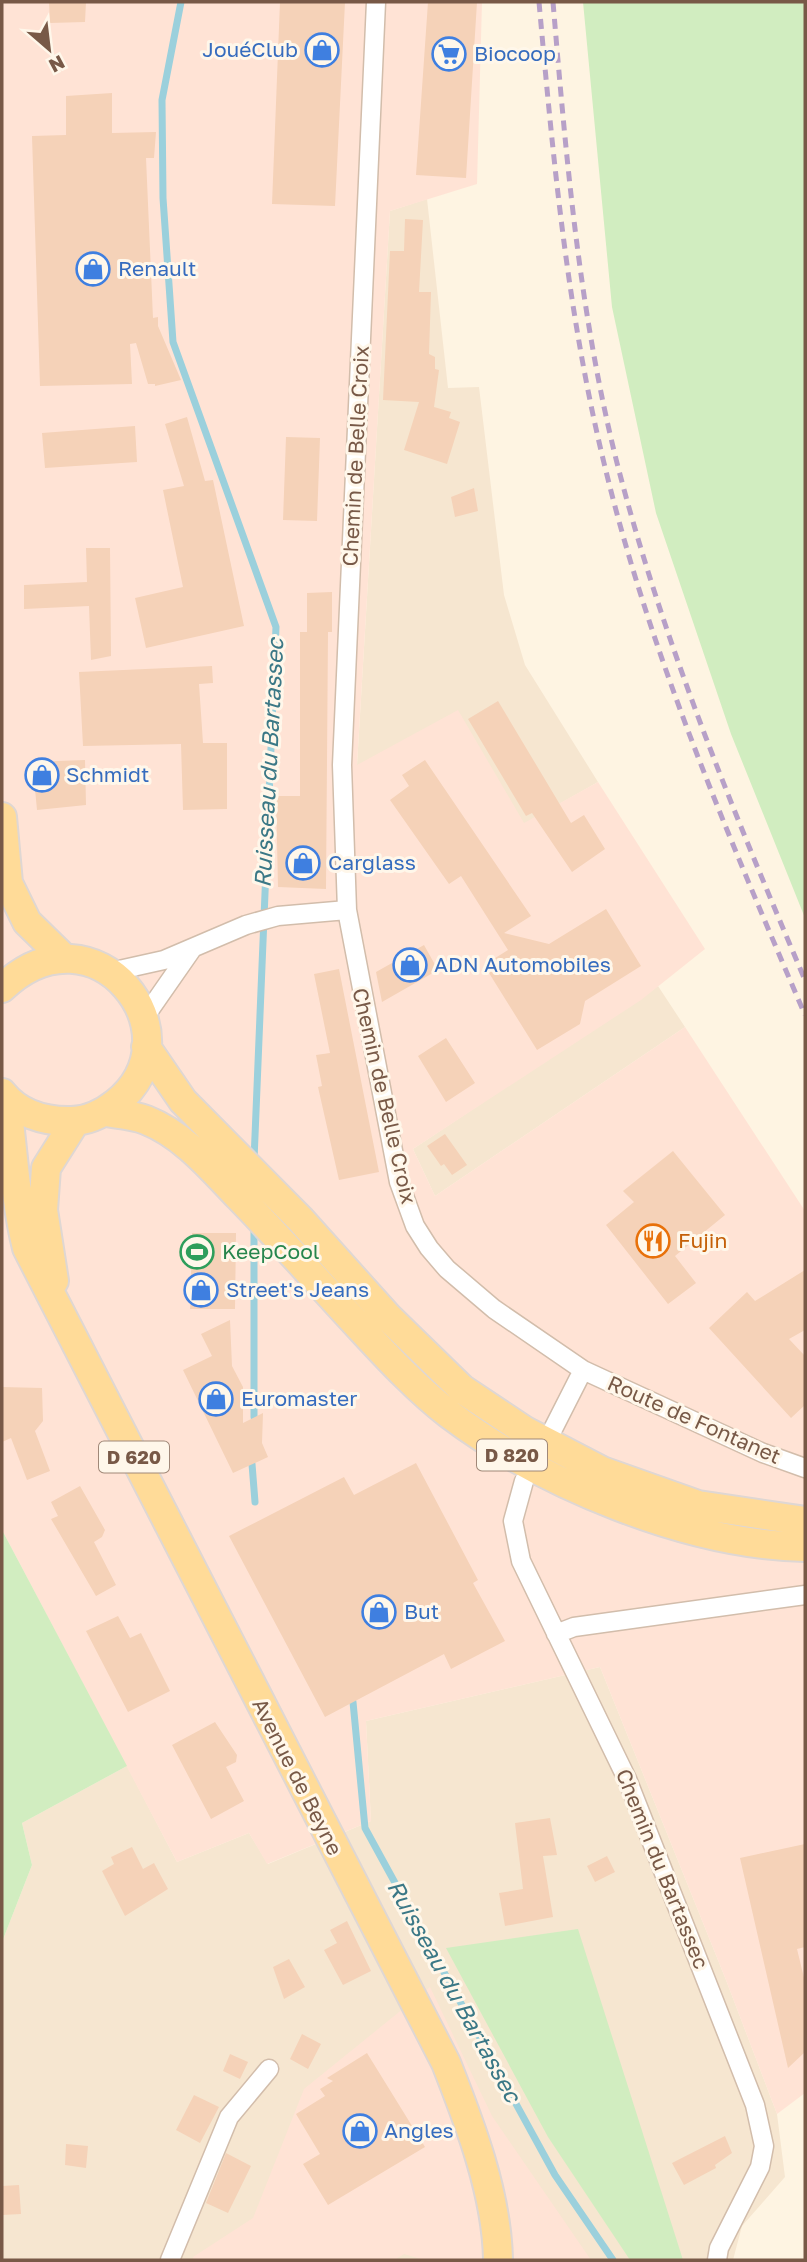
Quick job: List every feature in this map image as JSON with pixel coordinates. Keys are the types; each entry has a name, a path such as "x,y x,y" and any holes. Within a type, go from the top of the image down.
{"main road":[{"path":"2,817 8,883 27,922 64,958"},
{"path":"2,988 18,973 40,962 64,958 88,961 110,972 125,984 144,1018 146,1047 140,1072 126,1095 105,1112 75,1122 50,1121 26,1113 4,1095"},
{"name":"D 820","path":"146,1047 183,1101 300,1219 387,1317 462,1389 525,1431 602,1471 698,1505 805,1521"},
{"name":"Avenue de Beyne","path":"4,1095 15,1160 18,1209 27,1248 60,1307 181,1552 446,2063 466,2113 486,2183 498,2260"},
{"name":"D 820","path":"105,1112 145,1119 169,1132 202,1158 286,1244 367,1336 447,1413 512,1455 592,1497 690,1530 805,1547"},
{"name":"Avenue de Beyne","path":"60,1307 43,1210 46,1168 75,1122"}],"street":[{"name":"Chemin de Belle Croix","path":"376,2 342,765 347,910 399,1182 415,1226 447,1269 494,1309 583,1370"},
{"path":"110,972 164,960 246,925 278,916 347,910"},
{"path":"144,1018 192,949"},
{"path":"552,1431 583,1370"},
{"name":"Route de Fontanet","path":"583,1370 762,1453 805,1468"},
{"name":"Chemin du Bartassec","path":"524,1481 513,1521 521,1561 627,1779 755,2105 764,2147 760,2167 719,2248 717,2260"},
{"path":"556,1634 574,1627 805,1595"},
{"path":"170,2260 229,2117 269,2069"}],"shaded area":[{"path":"2,2 482,2 477,184 390,211 357,765 458,710 524,823 598,782 705,949 641,1000 413,1149 435,1196 685,1027 805,1211 805,2093 777,2114 600,1667 366,1721 371,1821 267,1864 249,1833 177,1862 2,1530"},
{"path":"427,199 448,388 479,387 504,595 525,665 598,782 524,824 357,766 390,211"},
{"path":"658,986 685,1027 435,1196 413,1149"},
{"path":"600,1667 777,2114 785,2177 742,2226 733,2260 2,2260 2,1942 32,1865 22,1823 127,1766 177,1862 249,1833 268,1864 371,1821 366,1721"},
{"path":"430,1987 492,2116 591,2260 424,2260 404,2254 394,2260 194,2260 193,2257 253,2218 304,2089"}],"green space":[{"path":"583,2 805,2 805,918 731,734 656,513 612,307"},
{"path":"2,1530 127,1766 22,1823 32,1865 2,1942"},
{"path":"578,1929 683,2260 630,2260 548,2137 446,1948"}],"building":[{"path":"49,2 86,2 85,22 50,23"},
{"path":"280,2 345,2 335,206 272,204"},
{"name":"Biocoop","path":"428,2 477,2 466,178 416,175"},
{"name":"Renault","path":"112,93 112,133 156,132 154,158 146,158 153,318 158,317 158,326 181,380 155,386 148,384 136,343 130,344 132,384 40,386 32,136 66,135 66,96"},
{"path":"405,219 423,220 419,292 431,292 429,354 435,357 435,369 439,370 434,407 451,412 449,418 460,422 447,464 404,450 419,402 383,400 390,251 404,251"},
{"path":"187,417 205,481 213,480 244,626 146,648 135,598 183,587 163,490 184,486 165,424"},
{"path":"135,426 137,462 45,468 42,433"},
{"path":"286,437 320,438 317,521 283,520"},
{"path":"474,488 478,511 455,517 451,497"},
{"path":"86,548 110,548 111,656 91,660 89,606 24,609 24,585 87,582"},
{"path":"332,592 332,632 328,632 326,889 278,887 276,796 300,796 300,632 307,632 307,593"},
{"path":"212,666 213,683 199,684 203,743 227,743 227,809 183,810 181,744 83,746 79,672"},
{"path":"498,701 571,823 584,815 605,849 572,872 532,813 526,816 468,719"},
{"path":"85,760 86,805 37,810 35,789 31,790 30,762"},
{"path":"425,760 531,916 504,933 549,944 606,909 641,966 585,1001 580,1024 537,1050 484,965 508,950 461,876 449,884 390,800 409,786 402,775"},
{"path":"424,945 438,970 382,1002 376,972"},
{"path":"339,969 379,1172 339,1180 318,1087 322,1086 316,1055 330,1053 314,974"},
{"path":"446,1038 475,1083 446,1102 418,1056"},
{"path":"445,1134 467,1165 452,1175 444,1164 441,1166 427,1146"},
{"path":"673,1151 725,1215 675,1256 696,1283 668,1304 606,1225 634,1202 623,1191"},
{"path":"192,1233 236,1233 235,1309 190,1309 192,1286 186,1280 191,1275"},
{"path":"805,1270 805,1330 789,1339 805,1356 805,1405 791,1418 709,1328 747,1292 755,1301"},
{"path":"230,1320 232,1366 243,1387 243,1423 263,1413 262,1443 268,1457 233,1473 183,1370 212,1356 201,1334"},
{"path":"2,1387 42,1388 43,1421 35,1431 50,1471 27,1480 11,1438 2,1442"},
{"name":"But","path":"416,1463 478,1580 473,1583 505,1641 451,1669 444,1654 325,1717 229,1536 344,1477 354,1495"},
{"path":"80,1486 105,1530 102,1537 94,1542 116,1585 96,1596 51,1519 58,1516 51,1502"},
{"path":"118,1616 130,1638 141,1633 170,1691 128,1712 86,1631"},
{"path":"215,1722 237,1755 236,1762 226,1767 244,1801 211,1819 172,1745"},
{"path":"550,1818 557,1855 543,1856 553,1917 505,1926 499,1893 523,1889 515,1823"},
{"path":"805,1844 805,1947 797,1949 805,1982 805,2052 788,2068 740,1858"},
{"path":"132,1847 143,1869 154,1863 168,1889 125,1916 102,1871 114,1864 111,1857"},
{"path":"607,1856 615,1872 595,1882 587,1866"},
{"path":"347,1921 371,1971 343,1985 324,1950 337,1943 330,1930"},
{"path":"289,1959 305,1987 284,1999 273,1967"},
{"path":"302,2034 321,2044 308,2069 290,2059"},
{"name":"Angles","path":"367,2053 425,2147 328,2205 303,2164 320,2154 296,2114 325,2096 320,2089 333,2081 327,2078"},
{"path":"230,2054 248,2062 240,2079 223,2071"},
{"path":"194,2095 219,2107 200,2143 176,2130"},
{"path":"725,2136 732,2153 715,2165 716,2168 684,2185 672,2163"},
{"path":"66,2144 88,2146 86,2168 65,2165"},
{"path":"226,2153 251,2166 228,2213 206,2203"},
{"path":"19,2185 21,2214 2,2215 2,2186"}],"waterway":[{"name":"Ruisseau du Bartassec","path":"181,2 162,100 163,198 173,342 276,627 254,1160"},
{"name":"Ruisseau du Bartassec","path":"254,1224 254,1417"},
{"name":"Ruisseau du Bartassec","path":"252,1464 255,1502"},
{"name":"Ruisseau du Bartassec","path":"353,1702 365,1828 555,2175 613,2260"}],"railway":[{"path":"539,2 556,176 571,291 604,463 644,605 693,744 805,1015"},
{"path":"553,2 583,291 617,463 656,596 701,725 805,980"}],"place":[{"name":"JouéClub","path":"322,50"},
{"name":"Biocoop","path":"449,54"},
{"name":"Renault","path":"93,269"},
{"name":"Schmidt","path":"42,775"},
{"name":"Carglass","path":"303,863"},
{"name":"ADN Automobiles","path":"410,965"},
{"name":"Fujin","path":"653,1241"},
{"name":"KeepCool","path":"197,1252"},
{"name":"Street's Jeans","path":"201,1290"},
{"name":"Euromaster","path":"216,1399"},
{"name":"But","path":"379,1612"},
{"name":"Angles","path":"360,2131"}]}
